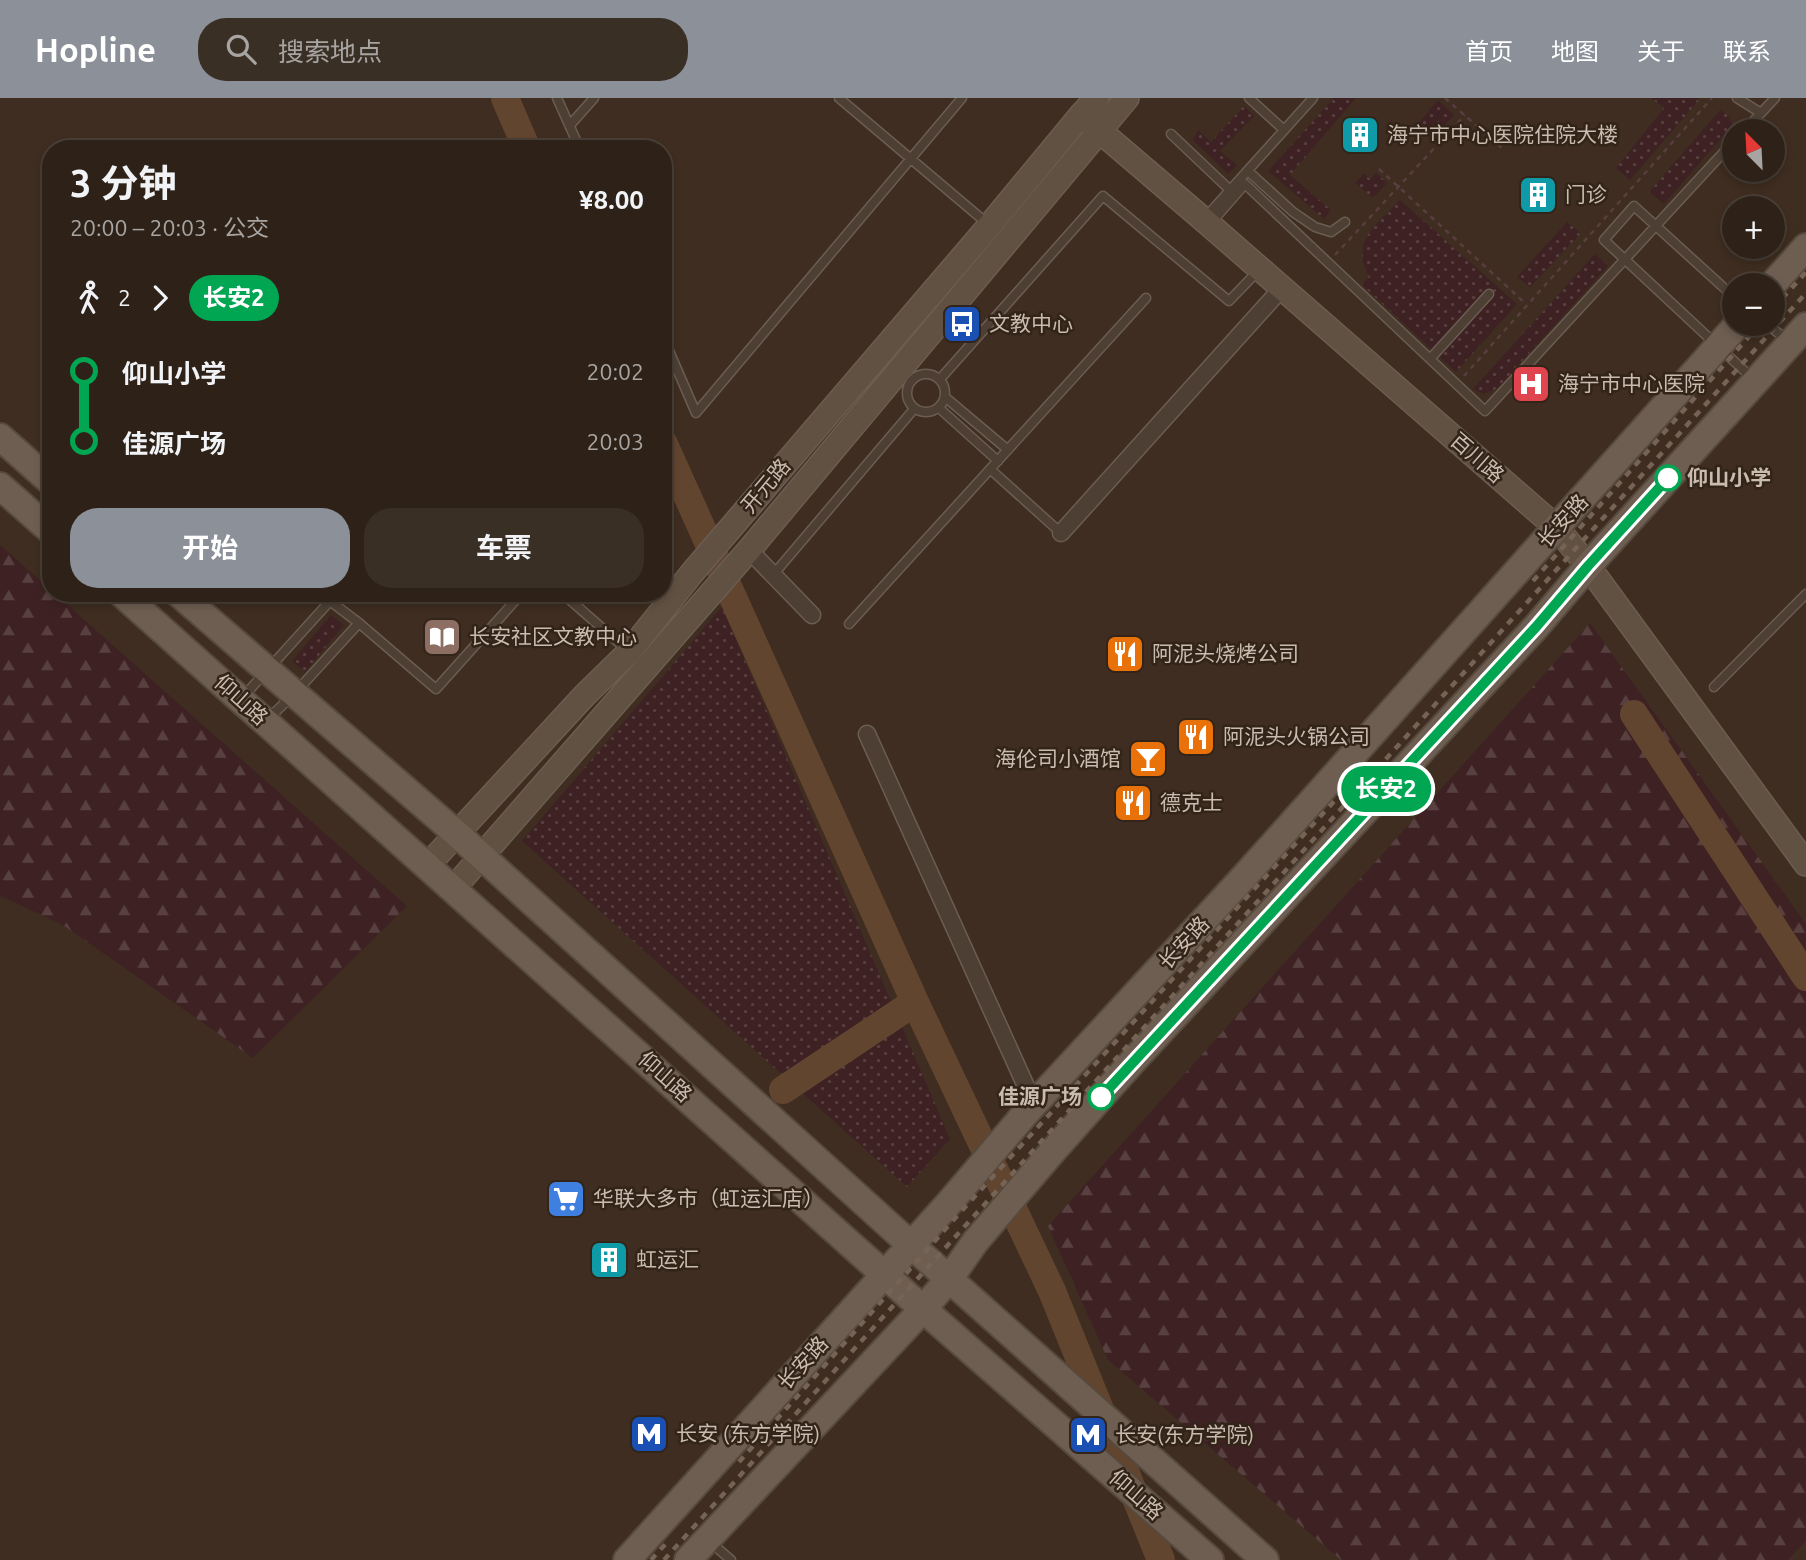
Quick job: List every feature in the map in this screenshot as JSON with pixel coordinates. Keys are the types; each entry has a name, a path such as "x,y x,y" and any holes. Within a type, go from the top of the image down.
{"main road":[{"name":"开元路","path":"672,598 1097,98"},
{"name":"开元路","path":"483,857 905,376 1127,98"},
{"name":"百川路","path":"1081,115 1557,528 1803,855"},
{"path":"1783,273 1806,247"},
{"name":"长安路","path":"950,1278 975,1242 1134,1060 1536,627 1798,335"},
{"name":"长安路","path":"627,1560 1727,336"},
{"path":"0,437 42,474"},
{"path":"0,486 42,523"},
{"name":"仰山路","path":"131,602 923,1309 1210,1560"},
{"name":"仰山路","path":"188,602 483,857 707,1062 1265,1560"},
{"name":"开元路","path":"428,866 584,696 629,652 669,602"},
{"path":"453,889 483,857"},
{"path":"688,1560 950,1278"}],"street":[{"path":"1061,533 1282,288"},
{"path":"744,557 773,575 812,615"},
{"path":"867,734 1030,1109"}],"lane":[{"path":"558,98 576,140"},
{"path":"570,125 594,98"},
{"path":"839,98 990,225"},
{"path":"672,357 696,412 962,98"},
{"path":"1248,98 1284,130"},
{"path":"1207,222 1230,190 1313,98"},
{"path":"1737,98 1761,113"},
{"path":"1755,119 1775,98"},
{"path":"1171,134 1230,190"},
{"path":"1207,222 1245,184 1485,411 1722,154"},
{"path":"1248,171 1293,212 1315,227 1331,232 1345,222"},
{"path":"940,379 1103,196 1229,301 1260,269"},
{"path":"1722,286 1634,206 1604,240 1755,382"},
{"path":"1430,359 1489,295"},
{"path":"849,625 1146,298"},
{"path":"922,373 935,375 940,379 946,390 939,408 927,412 915,409 910,404 905,376 922,373"},
{"path":"945,397 1008,450"},
{"path":"939,408 998,461"},
{"path":"773,575 915,409"},
{"path":"990,469 1061,533"},
{"path":"1714,687 1806,593"},
{"path":"241,700 329,602"},
{"path":"331,602 436,689 514,602"},
{"path":"572,602 629,652"},
{"path":"265,722 359,623"},
{"path":"707,1539 731,1560"}],"path":[{"path":"1445,98 1502,148"},
{"path":"1457,384 1712,98"},
{"path":"1328,262 1465,116"},
{"path":"1379,169 1527,304"}],"green space":[{"path":"1334,98 1356,98 1290,175 1331,210 1324,219 1268,171"},
{"path":"1651,98 1699,100 1630,180 1616,168 1664,108"},
{"path":"1438,100 1454,115 1433,138 1417,125"},
{"path":"1244,106 1254,116 1220,151 1237,165 1228,174 1193,140 1198,130 1211,142"},
{"path":"1720,110 1729,116 1730,119 1722,119 1722,137 1664,204 1649,192"},
{"path":"1364,173 1370,179 1376,173 1387,183 1373,198 1355,183"},
{"path":"1400,200 1517,304 1456,372 1362,285 1369,276 1362,253 1364,243 1375,225"},
{"path":"1567,222 1581,233 1530,287 1517,277"},
{"path":"1595,254 1608,266 1505,380 1494,390 1484,394 1473,389"},
{"path":"0,545 42,582 42,602 64,602 407,906 253,1058 63,925 0,896"},
{"path":"722,607 950,1139 907,1187 522,841"},
{"path":"331,615 344,625 305,672 292,661"},
{"path":"1590,623 1806,924 1806,1541 1788,1560 1341,1560 1108,1360 1048,1226"}],"waterway":[{"path":"505,98 523,140"},
{"path":"672,462 915,1002 1052,1291 1161,1560"},
{"path":"1634,714 1806,977"},
{"path":"783,1090 915,1002"}],"railway":[{"path":"1785,296 1806,272"},
{"path":"664,1560 1806,293"},
{"path":"1533,581 1749,336"},
{"path":"739,1462 957,1216 1348,786"},
{"path":"651,1560 669,1540"}],"bus line":[{"name":"长安2","path":"1101,1097 1536,627 1668,478"}],"place":[{"name":"海宁市中心医院住院大楼","path":"1360,135"},
{"name":"门诊","path":"1538,195"},
{"name":"文教中心","path":"962,324"},
{"name":"海宁市中心医院","path":"1531,384"},
{"name":"仰山小学","path":"1668,478"},
{"name":"长安社区文教中心","path":"442,637"},
{"name":"阿泥头烧烤公司","path":"1125,654"},
{"name":"阿泥头火锅公司","path":"1196,737"},
{"name":"海伦司小酒馆","path":"1148,759"},
{"name":"德克士","path":"1133,803"},
{"name":"佳源广场","path":"1101,1097"},
{"name":"华联大多市（虹运汇店）","path":"566,1199"},
{"name":"虹运汇","path":"609,1260"},
{"name":"长安 (东方学院)","path":"649,1434"},
{"name":"长安(东方学院)","path":"1088,1435"}]}
